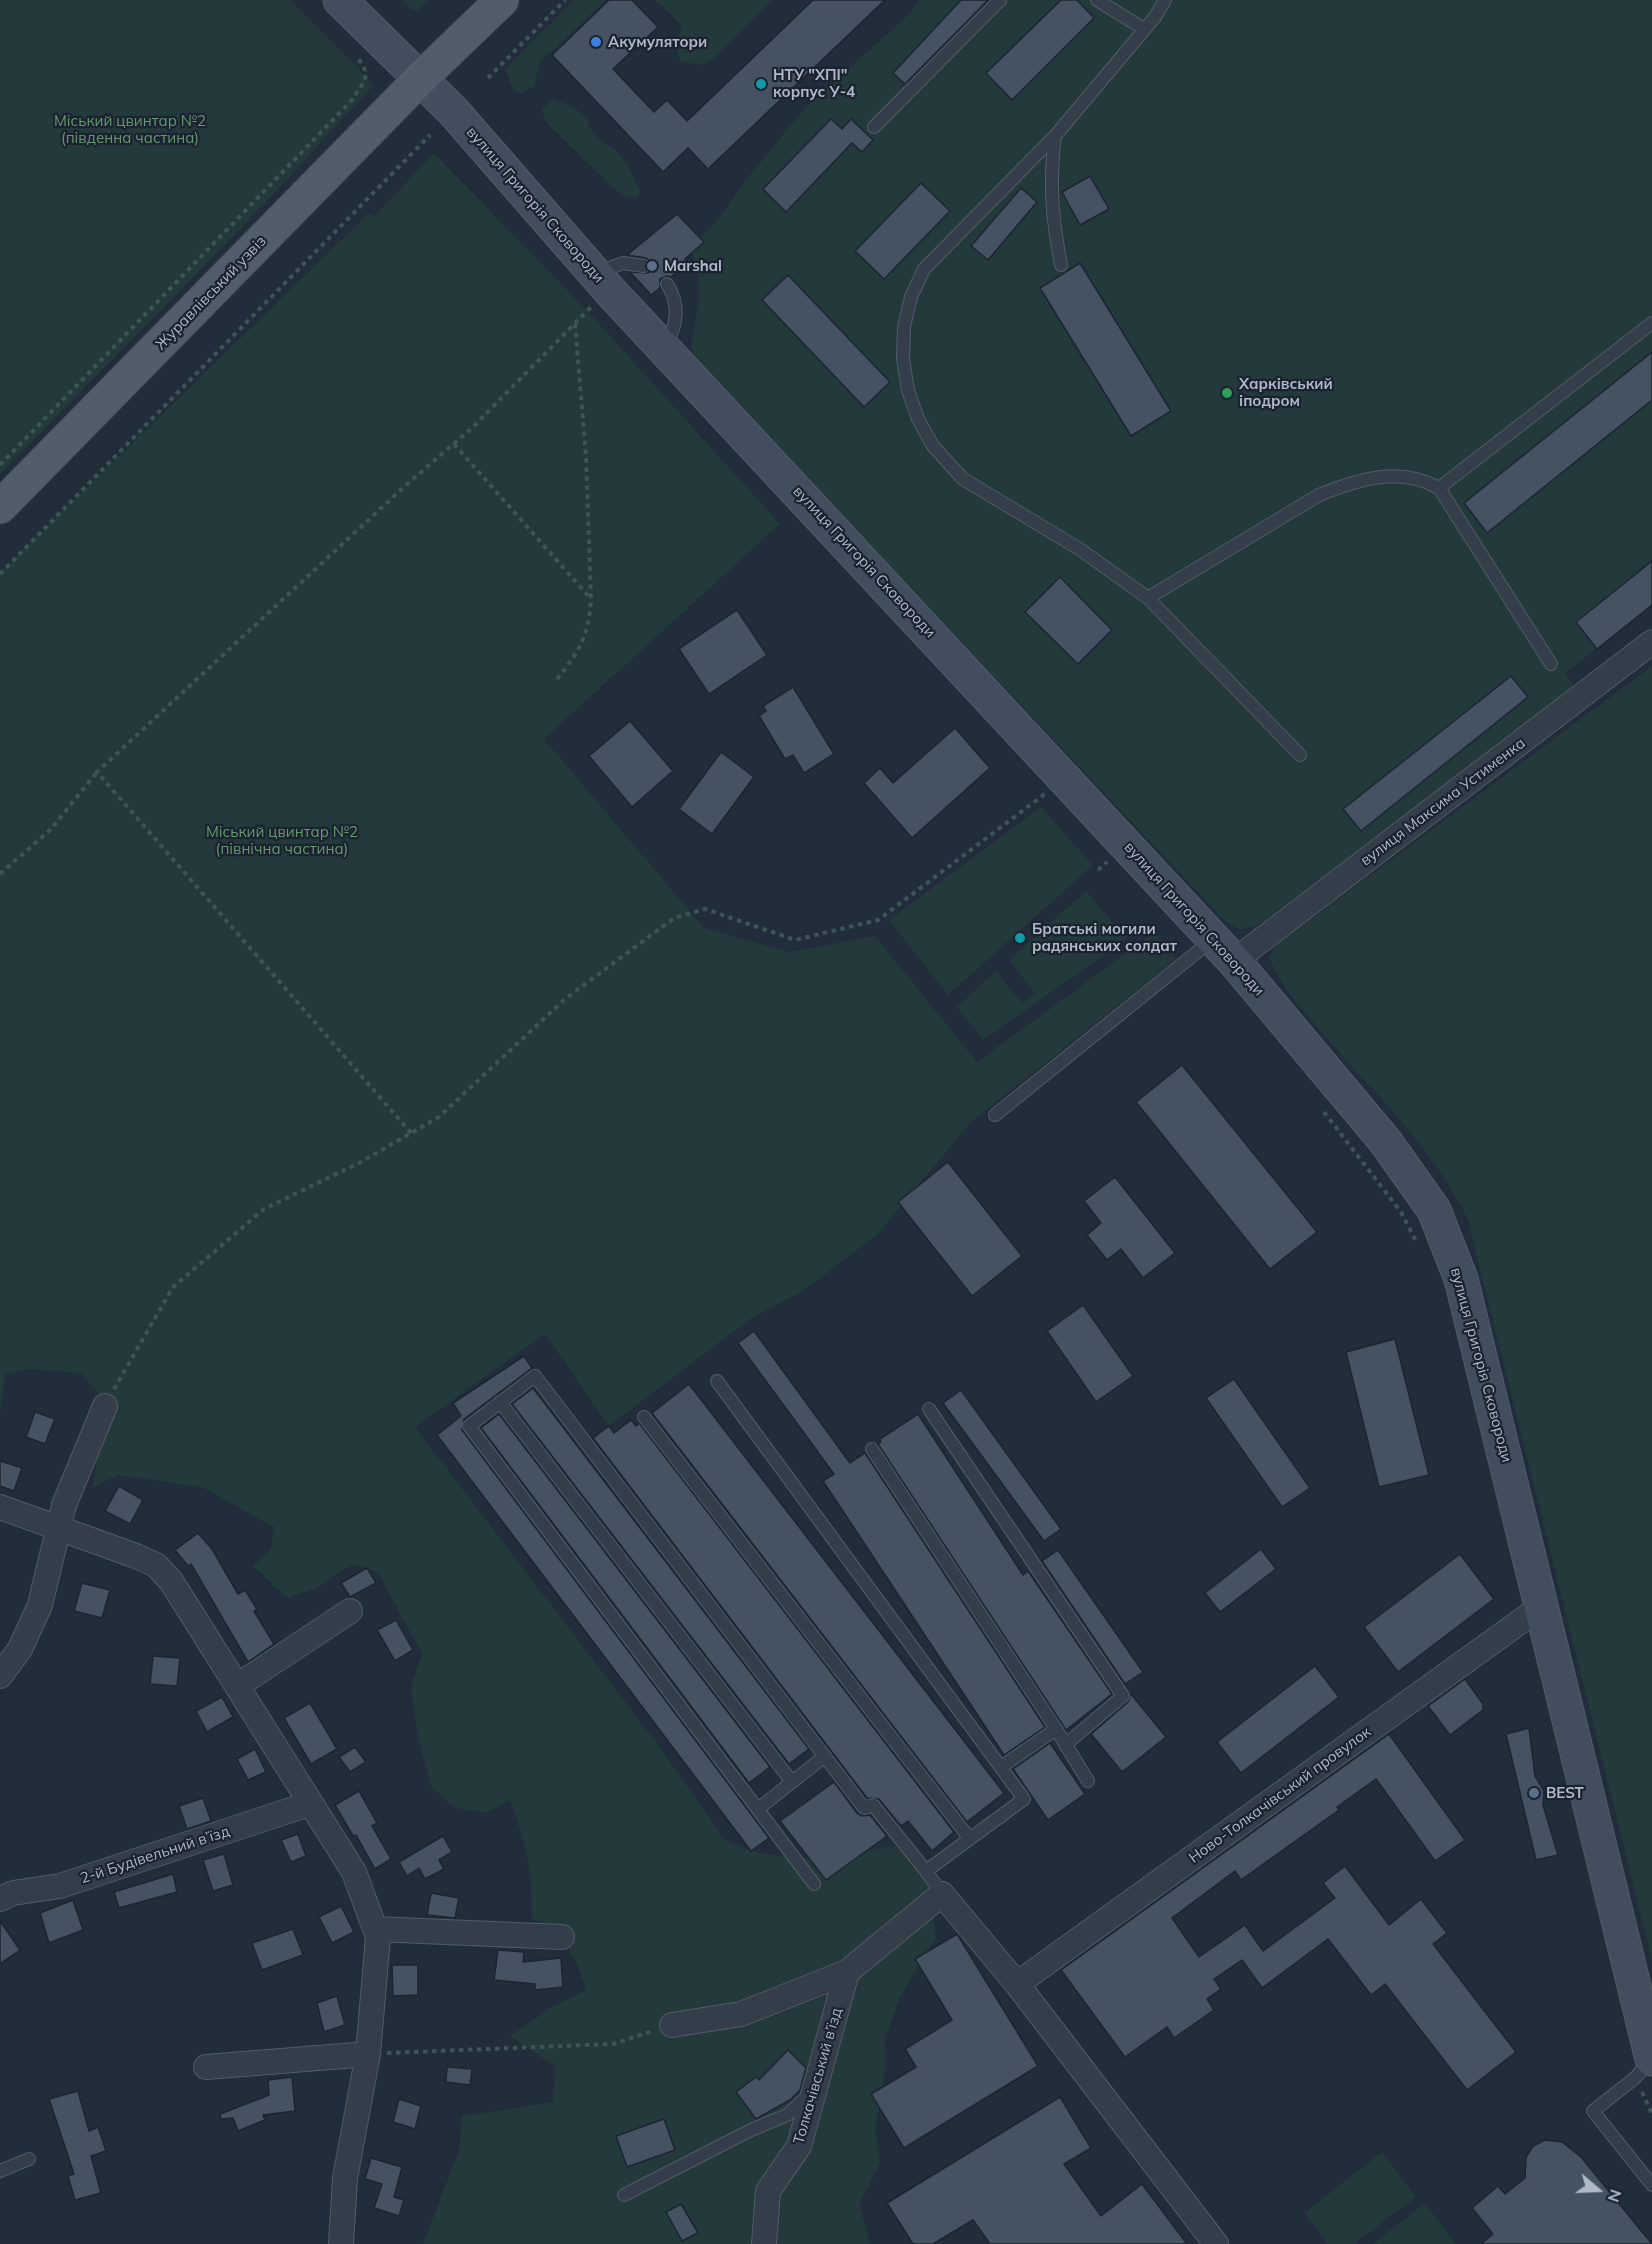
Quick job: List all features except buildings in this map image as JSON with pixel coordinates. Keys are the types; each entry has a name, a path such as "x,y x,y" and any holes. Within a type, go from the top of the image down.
{"main road":[{"name":"Журавлівський узвіз","path":"0,507 421,78 502,0"}],"street":[{"name":"вулиця Григорія Сковороди","path":"340,0 421,78 602,282 1224,950 1385,1141 1434,1210 1461,1279 1542,1606 1646,2065"},
{"name":"вулиця Максима Устименка","path":"1224,950 1652,642"},
{"path":"0,1676 20,1648 40,1605 64,1505 105,1406"},
{"path":"0,1506 156,1565 171,1581 309,1804 354,1872 378,1937 368,2054 345,2178 341,2244"},
{"name":"Ново-Толкачівський провулок","path":"1017,1984 1542,1606"},
{"path":"237,1686 350,1611"},
{"name":"2-й Будівельний в’їзд","path":"0,1899 13,1893 60,1886 309,1804"},
{"path":"672,2025 741,2013 848,1972 942,1894 1017,1984 1216,2244"},
{"path":"375,1929 562,1937"},
{"name":"Толкачівський в’їзд","path":"764,2244 768,2191 799,2146 848,1972"},
{"path":"206,2067 368,2054"}],"lane":[{"path":"874,127 1000,0"},
{"path":"1097,0 1144,29"},
{"path":"1165,0 1144,29 1055,136 924,268 912,297 904,327 903,358 908,390 918,419 933,446 963,479 1081,550 1148,598 1300,755"},
{"path":"1055,136 1051,173 1051,214 1061,265"},
{"path":"602,282 609,266 622,263 644,266"},
{"path":"663,347 672,334 676,314 675,300 667,284"},
{"path":"1439,488 1652,323"},
{"path":"1148,598 1319,495 1348,483 1407,475 1422,478 1439,488 1551,664"},
{"path":"995,1115 1224,950"},
{"path":"814,1884 469,1426 535,1376 864,1808 873,1805 942,1894"},
{"path":"717,1381 1024,1799 926,1871"},
{"path":"500,1402 792,1782"},
{"path":"929,1409 1123,1696 1065,1744"},
{"path":"644,1417 970,1839"},
{"path":"872,1449 1088,1780"},
{"path":"1000,1767 1056,1729"},
{"path":"758,1809 825,1756"},
{"path":"1646,2065 1593,2110 1652,2185"},
{"path":"624,2195 751,2130 787,2115 816,2089"},
{"path":"0,2171 29,2158"}],"path":[{"path":"488,78 565,0"},
{"path":"0,465 352,100 368,75 367,69 357,57"},
{"path":"0,574 430,135"},
{"path":"0,874 51,829 97,772 454,444 575,324 602,282"},
{"path":"556,679 576,656 590,623 586,456 575,324"},
{"path":"454,444 591,599"},
{"path":"97,772 411,1133"},
{"path":"105,1406 173,1287 264,1209 359,1163 439,1118 565,999 674,918 705,909 795,940 878,920 1066,778"},
{"path":"1098,870 1107,862"},
{"path":"878,920 881,924"},
{"path":"1320,1107 1401,1212 1420,1250"},
{"path":"368,2054 613,2044 672,2025"},
{"path":"1646,2065 1652,2114"}],"green space":[{"name":"Міський цвинтар №2 (південна частина)","path":"0,0 289,0 374,85 254,215 0,474"},
{"path":"401,0 428,0 418,11 409,8"},
{"path":"575,0 606,0 556,48 541,59 534,86 519,94 511,86 505,69"},
{"path":"655,0 772,0 714,58 703,65 681,62 675,46 682,26"},
{"name":"Харківський іподром","path":"919,0 1652,0 1652,603 1565,674 1575,687 1258,925 1240,930 1226,922 694,359 692,341 698,304 698,285 694,257 690,249 726,210 740,187 806,107 908,15"},
{"path":"552,99 572,106 587,118 590,128 598,138 614,148 627,163 640,191 637,198 624,196 614,189 545,121 542,109"},
{"name":"Міський цвинтар №2 (північна частина)","path":"434,153 581,304 780,524 544,739 704,928 789,952 875,936 977,1062 1155,932 1176,959 970,1123 877,1235 804,1290 750,1319 609,1426 545,1334 415,1427 659,1746 725,1840 751,1851 795,1859 895,1846 926,1871 936,1937 901,1995 885,2038 886,2067 875,2128 880,2163 859,2205 871,2244 423,2244 459,2150 462,2116 553,2102 555,2066 510,2036 552,2007 587,1990 573,1956 561,1939 531,1918 530,1872 510,1800 486,1813 455,1808 431,1786 418,1737 411,1687 422,1654 378,1572 351,1564 319,1587 287,1598 253,1566 271,1548 274,1527 202,1487 118,1475 92,1488 99,1451 100,1396 81,1373 31,1369 5,1374 0,1416 0,572 370,213 375,216"},
{"path":"1652,666 1652,1960 1468,1220 1439,1170 1421,1146 1301,1008 1280,979 1269,958 1274,947"},
{"path":"1041,807 1093,865 948,995 889,920"},
{"path":"1086,891 1127,939 983,1040 957,1007 996,971 1022,1003 1035,993 1009,960"},
{"path":"1382,2152 1416,2197 1354,2244 1328,2244 1304,2213"},
{"path":"1425,2203 1456,2244 1373,2244"}],"place":[{"name":"Акумулятори","path":"596,42"},
{"name":"НТУ \"ХПІ\" корпус У-4","path":"761,84"},
{"name":"Marshal","path":"652,266"},
{"name":"Харківський іподром","path":"1227,393"},
{"name":"Братські могили радянських солдат","path":"1020,938"},
{"name":"BEST","path":"1534,1793"}]}
